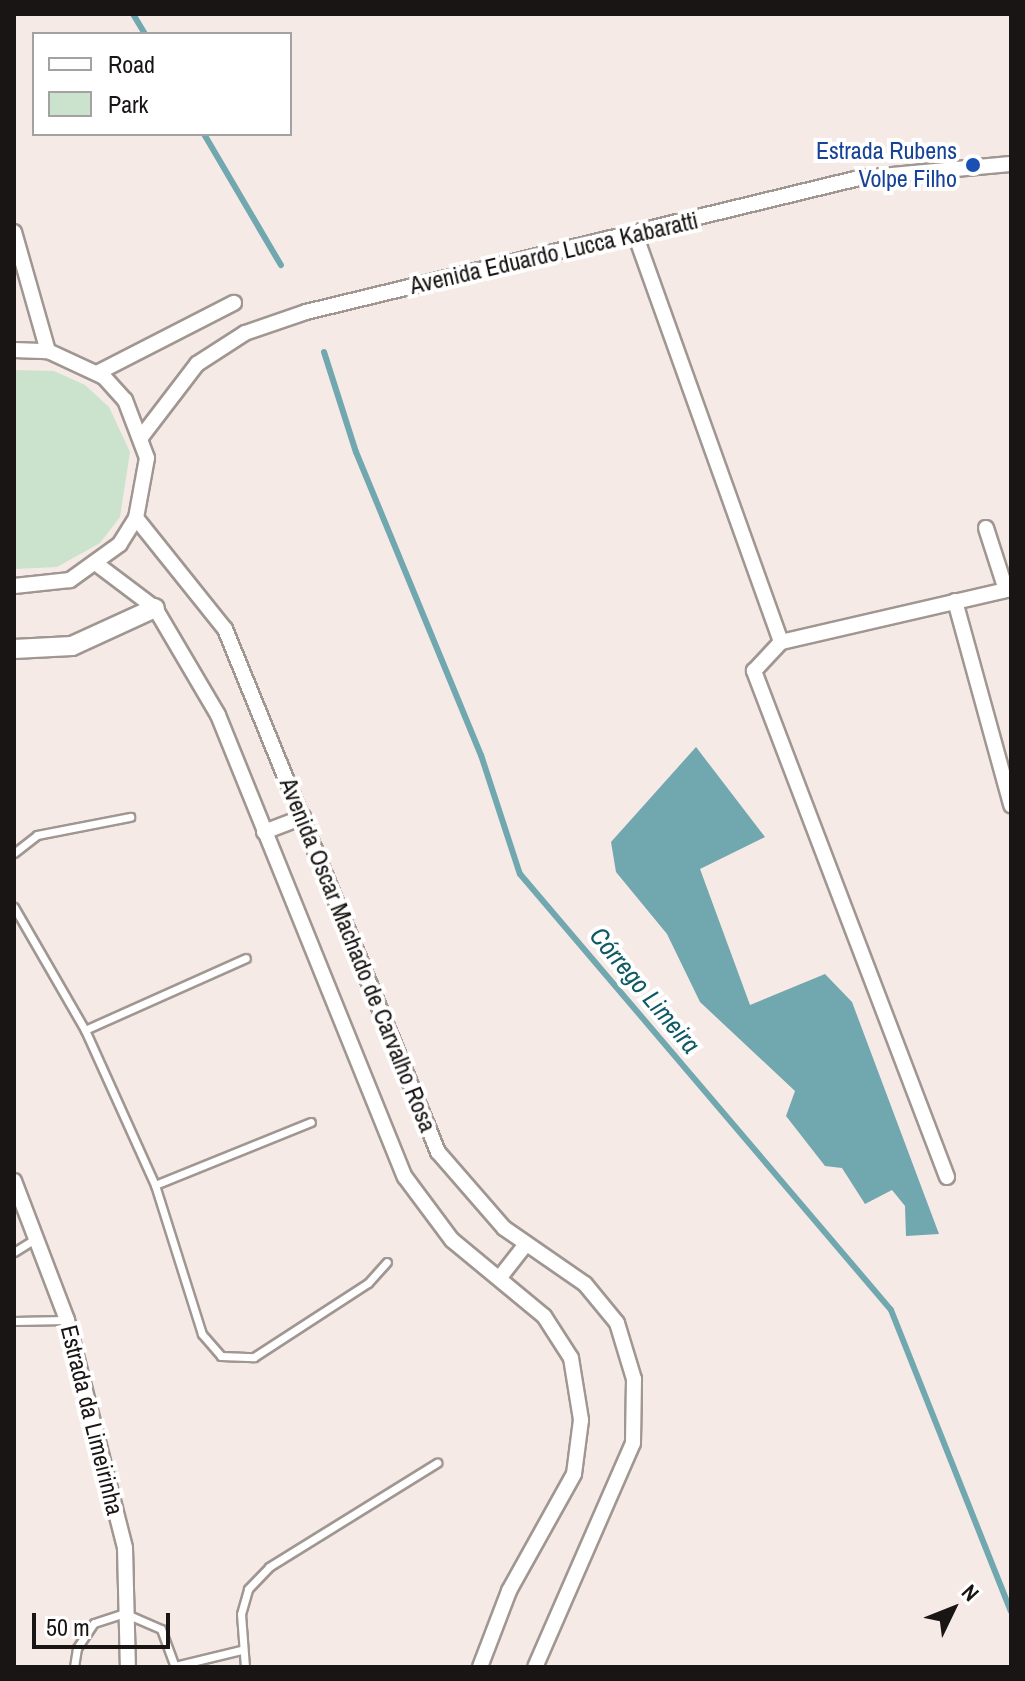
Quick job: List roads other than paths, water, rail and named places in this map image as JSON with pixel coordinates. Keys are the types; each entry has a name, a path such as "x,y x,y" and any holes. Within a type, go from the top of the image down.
{"street":[{"name":"Avenida Eduardo Lucca Kabaratti","path":"142,436 197,364 245,333 306,312 859,178 1011,164"},
{"path":"14,232 48,351"},
{"path":"635,234 781,642"},
{"path":"97,373 234,303"},
{"path":"14,350 48,351 97,373 125,400 142,436 146,489 136,518 98,565 70,580 14,586"},
{"name":"Avenida Oscar Machado de Carvalho Rosa","path":"136,518 225,629 438,1152 526,1244 585,1284 617,1323 634,1379 633,1443 535,1667"},
{"path":"947,1177 754,671 781,642 1008,589 986,528"},
{"name":"Avenida Oscar Machado de Carvalho Rosa","path":"98,565 155,608 218,715 405,1177 452,1240 501,1276 544,1316 571,1358 581,1420 574,1474 509,1591 480,1667"},
{"path":"955,601 1011,805"},
{"path":"14,649 72,646 155,608"},
{"path":"264,832 303,817"},
{"name":"Estrada da Limeirinha","path":"14,1181 38,1237 67,1320 125,1548 124,1613 128,1667"},
{"path":"501,1276 526,1244"}],"lane":[{"path":"14,853 37,835 130,817"},
{"path":"14,907 85,1030 155,1185 202,1334 221,1356 254,1357 368,1283 387,1262"},
{"path":"85,1030 246,958"},
{"path":"155,1185 311,1122"},
{"path":"14,1252 38,1237"},
{"path":"14,1321 67,1320"},
{"path":"245,1667 241,1650 248,1589 269,1567 437,1463"},
{"path":"74,1667 77,1648 94,1623 124,1613 161,1629 175,1666 241,1650"}],"water":[{"path":"696,747 765,837 700,869 750,1005 825,974 852,1002 939,1234 906,1236 905,1206 892,1190 865,1204 842,1168 825,1166 786,1116 795,1091 700,1002 667,934 616,872 611,842"}],"waterway":[{"name":"Córrego Limeira","path":"133,14 144,32"},
{"name":"Córrego Limeira","path":"205,136 281,265"},
{"name":"Córrego Limeira","path":"324,352 356,452 481,755 520,874 891,1310 1011,1611"}],"place":[{"name":"Estrada Rubens Volpe Filho","path":"973,165"}]}
